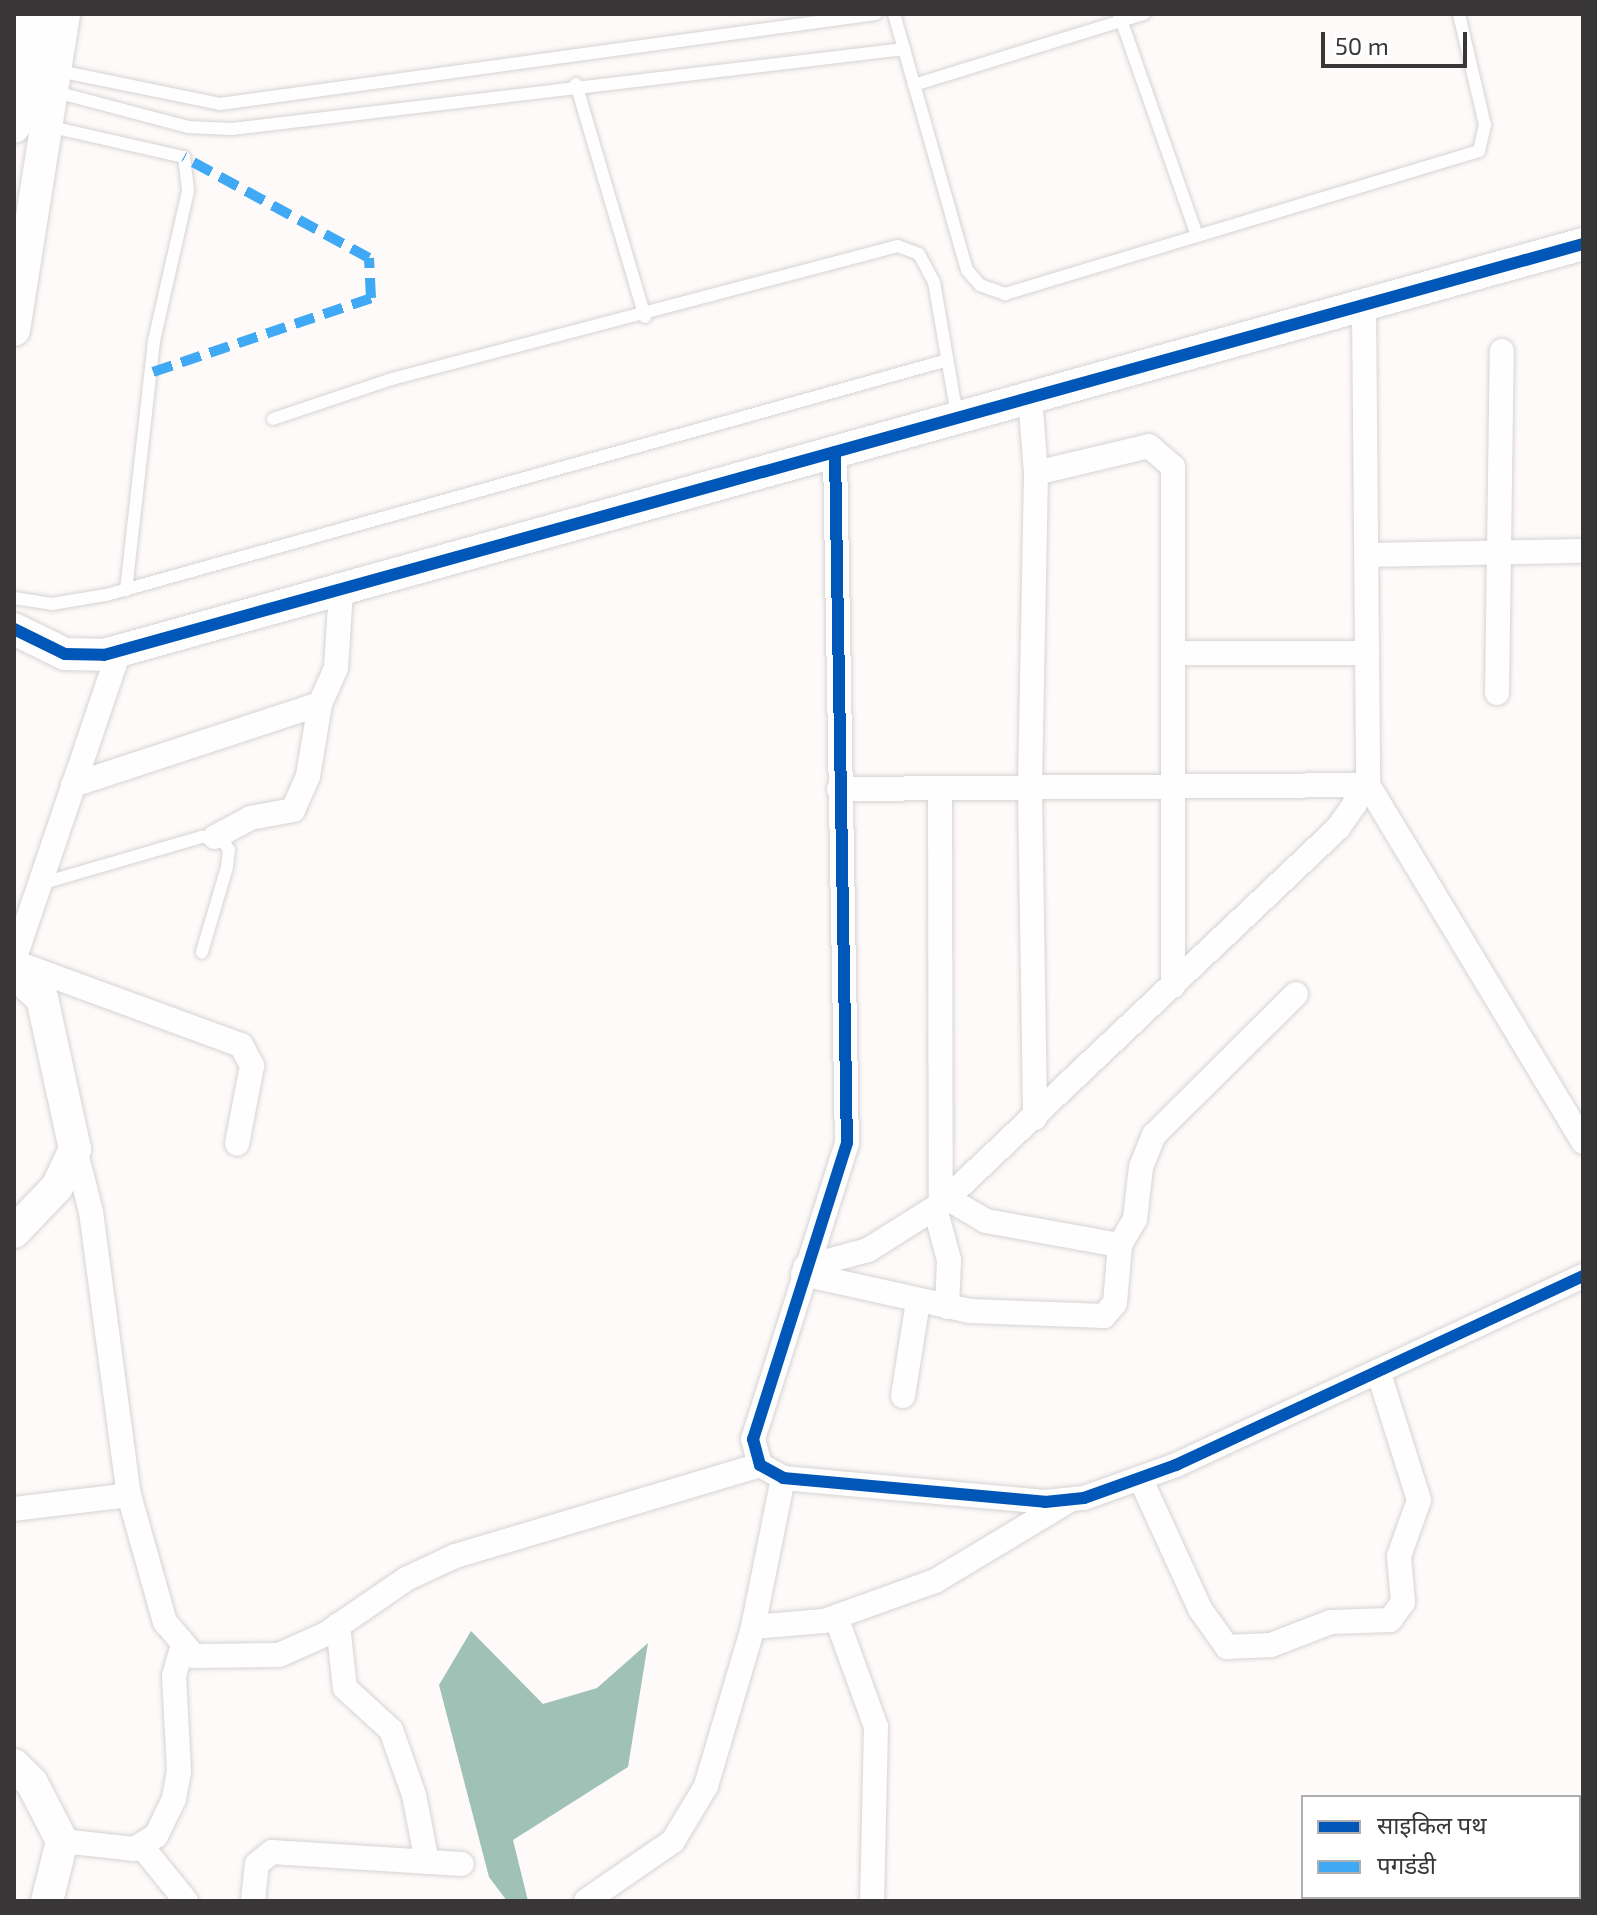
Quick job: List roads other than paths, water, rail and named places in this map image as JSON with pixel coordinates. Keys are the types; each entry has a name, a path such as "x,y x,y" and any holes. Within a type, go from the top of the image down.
{"street":[{"path":"14,127 32,14"},
{"path":"14,330 64,14"},
{"path":"14,629 82,657 119,652 1583,244"},
{"path":"804,1271 868,1250 941,1203 1035,1118 1338,828 1355,804 1363,785 1367,653 1364,305"},
{"path":"1497,693 1496,552 1502,351"},
{"path":"1030,398 1036,473 1030,792 1035,1118"},
{"path":"1036,473 1149,446 1169,457 1173,653 1169,790 1173,986"},
{"path":"835,452 847,1143 753,1439 760,1465 783,1478 1070,1500"},
{"path":"1367,555 1583,551"},
{"path":"215,837 250,818 293,810 308,776 320,704 336,668 341,590"},
{"path":"119,652 14,961 241,1045 252,1066 237,1144"},
{"path":"1173,653 1367,653"},
{"path":"73,785 320,704"},
{"path":"839,789 1030,792 1363,785"},
{"path":"1363,785 1583,1142"},
{"path":"940,791 941,1203 949,1260 947,1307"},
{"path":"14,973 42,998 91,1212 129,1495 165,1622 182,1648 205,1659 279,1655 338,1625 455,1556 760,1465"},
{"path":"804,1271 947,1307 1104,1316 1115,1303 1120,1245 1135,1219 1141,1167 1154,1135 1296,994"},
{"path":"14,1232 57,1187 75,1149"},
{"path":"941,1203 986,1221 1120,1245"},
{"path":"753,1627 836,1617 935,1581 1070,1500 1141,1480 1583,1276"},
{"path":"903,1396 918,1301"},
{"path":"1141,1480 1200,1609 1227,1647 1271,1645 1331,1622 1390,1620 1403,1602 1399,1556 1419,1500 1378,1371"},
{"path":"595,1898 673,1841 693,1815 753,1627 783,1478"},
{"path":"14,1509 129,1495"},
{"path":"836,1617 876,1727 872,1901"},
{"path":"338,1625 345,1688 391,1730 414,1795 427,1862"},
{"path":"143,1848 174,1799 174,1676 182,1648"},
{"path":"14,1765 32,1783 62,1841 47,1901"},
{"path":"62,1841 143,1848 186,1901"},
{"path":"253,1901 257,1864 272,1852 462,1864"}],"lane":[{"path":"22,75 220,104 876,14"},
{"path":"894,14 967,270 993,293 1197,236 1479,151 1485,125 1459,14"},
{"path":"914,85 1120,17 1144,14"},
{"path":"1120,17 1197,236"},
{"path":"22,75 55,81 188,127 232,129 576,84 904,49"},
{"path":"576,84 645,317"},
{"path":"47,126 184,157 188,191 154,341 126,590"},
{"path":"273,419 392,379 645,317 898,246 919,254 934,282 944,361 958,418"},
{"path":"14,598 75,603 944,361"},
{"path":"40,884 215,837 229,850 202,952"}]}
